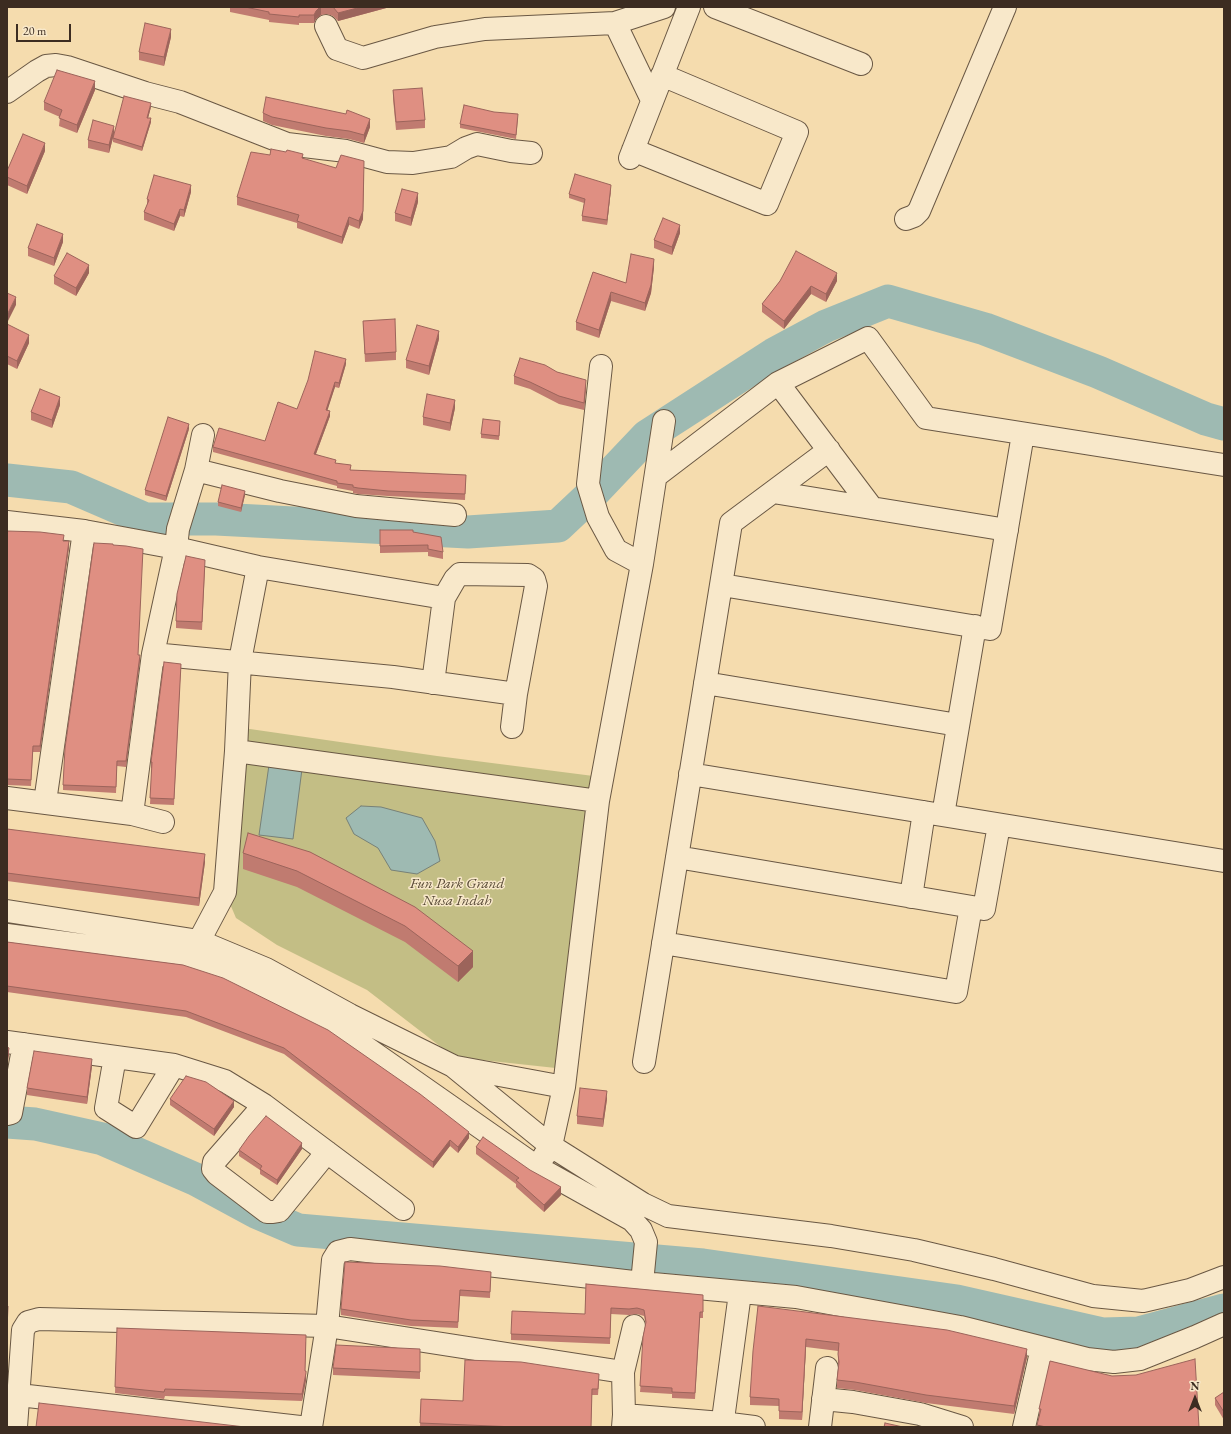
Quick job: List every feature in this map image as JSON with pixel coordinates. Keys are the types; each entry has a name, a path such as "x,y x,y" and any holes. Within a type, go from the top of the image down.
{"street":[{"path":"326,26 337,49 363,58 435,37 485,29 615,22 664,7"},
{"path":"662,75 797,132 767,204 631,154 652,100 689,7"},
{"path":"715,7 861,64"},
{"path":"906,219 914,216 919,211 1005,7"},
{"path":"615,22 652,100"},
{"path":"7,92 38,70 46,66 56,65 67,67 138,91 180,102 287,144 346,151 387,162 414,163 451,157 466,148 477,144 511,152 530,153"},
{"path":"656,476 778,383 868,338 926,418 1224,465"},
{"path":"602,366 591,493 598,517 616,550 642,564"},
{"path":"778,383 872,508"},
{"path":"537,1167 551,1146 564,1086 598,801 642,564 662,431"},
{"path":"722,585 990,629 1023,434"},
{"path":"132,814 153,654 179,529 196,470 204,435"},
{"path":"644,1062 731,523 829,450"},
{"path":"196,470 280,491 356,506 455,515"},
{"path":"773,492 1007,530"},
{"path":"7,522 84,531 179,529 258,567 444,598"},
{"path":"44,802 84,531"},
{"path":"199,941 225,892 236,751 240,662 258,567"},
{"path":"433,683 444,598 455,579 460,574 528,575 534,579 536,586 516,694 512,727"},
{"path":"911,897 958,725 975,626"},
{"path":"153,654 393,677 516,694"},
{"path":"705,683 958,725"},
{"path":"236,751 598,801"},
{"path":"690,774 1224,861"},
{"path":"7,798 132,814 162,822"},
{"path":"677,857 984,909 999,825"},
{"path":"663,943 956,992 971,907"},
{"path":"7,911 199,941 266,969 350,1015 453,1066 551,1146 637,1212 641,1230 646,1242 642,1280"},
{"path":"7,935 186,959 228,972 334,1024 537,1167 637,1212 831,1236 914,1250 994,1269 1093,1296 1142,1301 1190,1290 1224,1277"},
{"path":"7,1114 11,1113 16,1043 174,1066 225,1081 264,1105 403,1209"},
{"path":"114,1057 106,1108 136,1127 174,1066"},
{"path":"453,1066 564,1086"},
{"path":"264,1105 214,1162 213,1169 217,1174 267,1212 279,1211 327,1152"},
{"path":"311,1427 327,1326 333,1260 338,1252 350,1249 642,1280 740,1293 796,1297 960,1327 1088,1359 1114,1362 1140,1359 1222,1328"},
{"path":"722,1425 740,1293"},
{"path":"16,1427 23,1330 28,1322 39,1319 327,1326 623,1372"},
{"path":"634,1326 623,1372 623,1421 754,1427"},
{"path":"1024,1427 1042,1348"},
{"path":"820,1427 827,1368"},
{"path":"19,1396 300,1427"},
{"path":"823,1399 853,1402 920,1414 962,1427"}],"green space":[{"name":"Fun Park Grand Nusa Indah","path":"243,728 437,756 609,778 565,1069 454,1057 367,990 277,945 236,918 225,892"}],"water":[{"path":"269,765 302,769 293,839 259,835"},
{"path":"361,806 381,807 422,818 435,841 440,861 417,874 391,870 378,848 354,834 346,818"}],"building":[{"path":"245,7 320,7 314,15 299,15 299,17 269,14 269,12"},
{"path":"333,7 361,7 338,13"},
{"path":"145,23 171,29 164,57 139,52"},
{"path":"57,70 95,81 77,125 59,118 62,110 44,102"},
{"path":"422,88 425,120 396,122 393,90"},
{"path":"124,96 151,103 147,118 151,118 142,147 113,138"},
{"path":"266,97 346,114 347,110 370,119 364,135 272,117 263,113"},
{"path":"464,105 494,112 518,114 516,135 460,124"},
{"path":"93,120 114,126 109,145 88,140"},
{"path":"23,134 45,143 27,186 7,177 7,171"},
{"path":"271,149 286,152 287,150 303,154 302,158 336,168 341,155 364,161 363,211 359,221 349,217 342,237 297,221 299,215 237,197 251,152 270,155"},
{"path":"575,174 611,185 607,220 582,216 585,199 569,194"},
{"path":"154,175 191,185 184,210 180,209 174,224 144,212 149,200 147,199"},
{"path":"402,189 418,193 411,218 395,213"},
{"path":"663,218 680,225 672,247 654,240"},
{"path":"37,224 63,234 54,258 28,248"},
{"path":"796,251 837,273 826,294 811,286 784,321 762,304 780,281"},
{"path":"67,253 89,265 76,288 54,276"},
{"path":"631,254 654,259 651,285 645,303 611,292 599,330 576,322 593,272 626,283"},
{"path":"7,293 16,297 7,315"},
{"path":"395,319 396,352 365,354 363,321"},
{"path":"7,324 29,335 17,361 7,356"},
{"path":"417,325 439,331 429,366 406,360"},
{"path":"315,351 346,359 339,383 335,382 326,410 330,411 314,454 336,460 335,463 351,465 350,470 466,475 465,494 388,491 358,488 353,487 353,485 337,483 337,481 213,447 219,428 265,441 278,402 297,409 308,380"},
{"path":"520,358 545,365 557,372 586,380 584,403 559,396 514,376"},
{"path":"40,389 60,397 52,420 31,412"},
{"path":"427,394 455,400 450,423 423,417"},
{"path":"168,417 189,424 166,496 145,490"},
{"path":"483,419 500,421 499,436 481,434"},
{"path":"222,485 245,491 241,508 218,502"},
{"path":"380,530 413,530 413,532 441,537 443,552 428,549 428,545 380,546"},
{"path":"7,531 40,532 64,535 63,541 69,541 40,746 33,746 31,780 7,779"},
{"path":"94,543 113,544 143,549 138,655 140,655 126,761 117,761 116,787 63,785 65,748"},
{"path":"186,556 205,560 202,622 176,621 177,594"},
{"path":"164,662 181,664 174,799 150,798 151,762"},
{"path":"7,829 205,854 199,898 7,873"},
{"path":"248,833 310,852 415,907 473,951 458,966 405,926 297,871 243,853"},
{"path":"7,942 183,965 223,978 328,1030 420,1094 469,1132 458,1147 450,1140 433,1162 284,1048 186,1011 7,986"},
{"path":"7,1047 9,1048 7,1060"},
{"path":"34,1051 92,1059 87,1097 27,1088"},
{"path":"186,1076 206,1082 234,1101 214,1129 170,1099"},
{"path":"580,1088 607,1091 603,1119 577,1116"},
{"path":"266,1116 302,1143 277,1180 260,1169 262,1166 239,1150"},
{"path":"483,1137 530,1170 561,1187 544,1205 516,1180 519,1178 476,1147"},
{"path":"345,1262 440,1266 491,1272 490,1292 460,1290 458,1322 411,1320 341,1309"},
{"path":"586,1284 703,1295 703,1312 700,1312 695,1393 672,1392 672,1388 640,1386 643,1337 646,1322 644,1310 637,1308 611,1308 610,1338 511,1334 512,1311 585,1314"},
{"path":"7,1305 8,1306 7,1329"},
{"path":"758,1306 947,1330 1027,1349 1014,1406 926,1395 837,1380 839,1343 806,1339 802,1412 779,1411 779,1399 750,1397"},
{"path":"117,1328 306,1335 306,1373 302,1394 165,1389 164,1392 115,1387"},
{"path":"336,1345 420,1349 420,1372 333,1368"},
{"path":"1195,1359 1199,1427 1046,1427 1037,1425 1041,1409 1039,1409 1050,1361 1112,1376 1136,1375"},
{"path":"465,1360 521,1362 599,1374 598,1389 592,1389 591,1427 516,1427 420,1423 421,1399 463,1401"},
{"path":"1224,1392 1224,1412 1215,1398"},
{"path":"39,1403 245,1427 36,1427"},
{"path":"885,1423 903,1427 884,1427"}],"waterway":[{"path":"7,480 71,487 145,519 216,519 468,532 558,526 592,494 647,436 774,354 826,326 888,301 985,329 1098,372 1206,419 1224,424"},
{"path":"7,1122 35,1124 103,1139 195,1179 256,1212 298,1230 703,1265 957,1301 1103,1334 1139,1333 1224,1310"}]}
